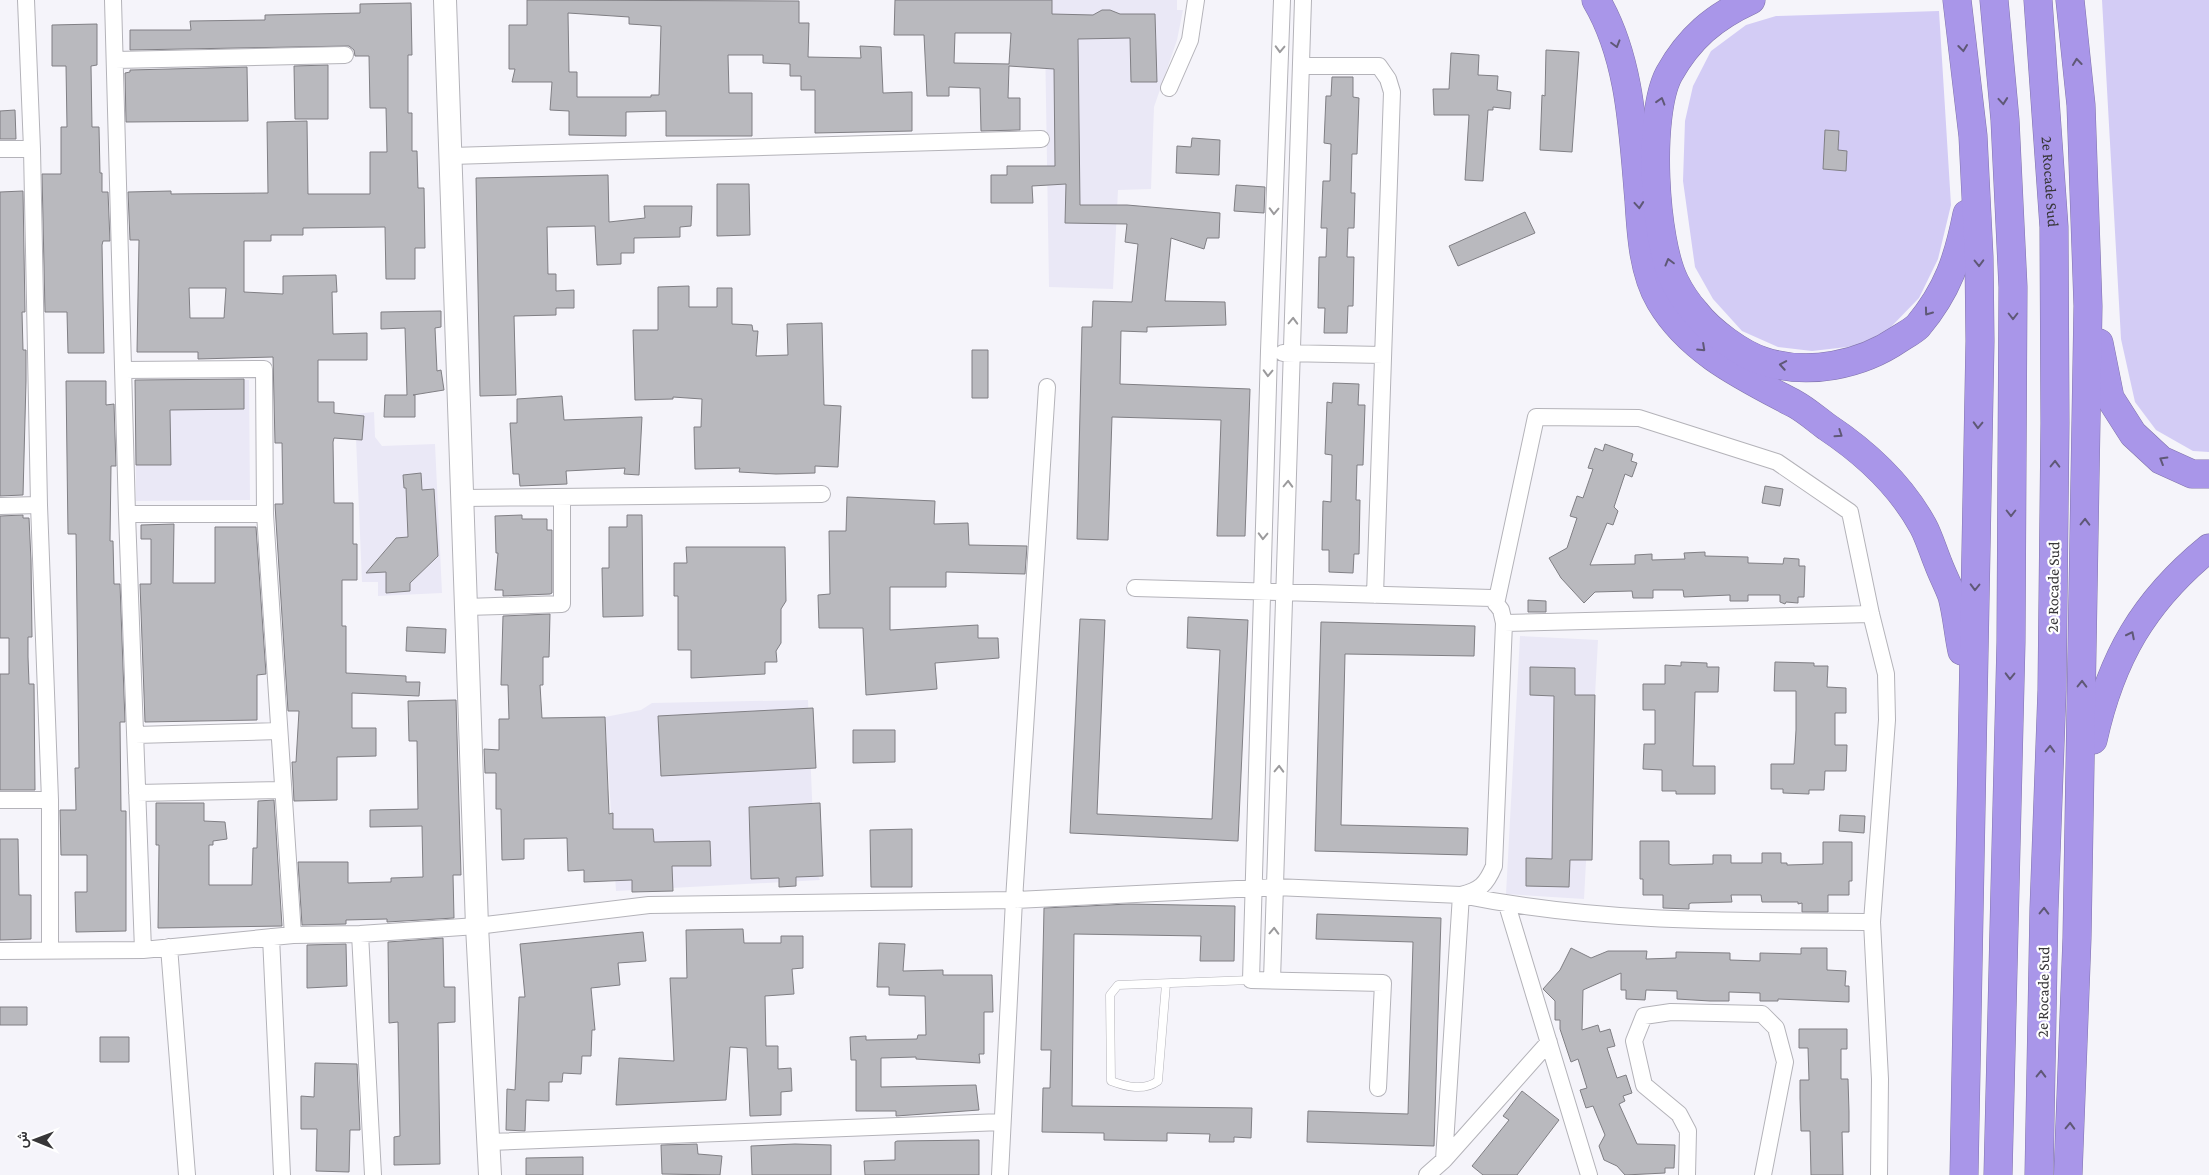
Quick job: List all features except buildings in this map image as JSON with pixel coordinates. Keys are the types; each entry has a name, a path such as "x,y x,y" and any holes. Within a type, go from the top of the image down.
{"highway":[{"path":"1596,0 1610,23 1621,61 1630,115 1640,223 1648,273 1660,301 1681,330 1712,357 1753,382 1798,405 1854,444 1876,464 1897,489 1923,526 1952,596 1968,687 1972,804"},
{"path":"1751,0 1726,12 1694,37 1669,76 1656,116 1655,172 1663,239 1674,280 1696,313 1722,338 1762,361 1803,368 1844,364 1882,351 1916,328 1943,290 1960,253 1975,168"},
{"path":"1957,0 1974,136 1980,341 1964,1175"},
{"path":"1994,0 2005,120 2013,287 2011,642 1998,1175"},
{"name":"2e Rocade Sud","path":"2038,0 2054,227 2055,403 2052,690 2044,909 2039,1175"},
{"path":"2070,0 2081,105 2094,318 2110,398 2133,434 2161,460 2192,474 2209,474"},
{"path":"2068,1175 2077,938 2088,306 2081,105"},
{"path":"2077,938 2090,755 2100,708 2118,661 2137,624 2190,563 2209,548"}],"street":[{"path":"26,0 32,148 39,505 50,800 50,950"},
{"path":"112,0 127,514 143,950"},
{"path":"446,0 477,926 490,1175"},
{"path":"1169,88 1190,40 1196,0"},
{"path":"1282,0 1269,351 1251,980 1383,983 1378,1088"},
{"path":"1272,980 1303,0"},
{"path":"115,60 345,55"},
{"path":"1301,66 1379,66 1388,79 1392,92 1375,595"},
{"path":"451,156 1041,140"},
{"path":"0,149 32,148"},
{"path":"1269,351 1292,354 1383,355"},
{"path":"123,370 264,369 265,514 293,935"},
{"path":"1000,1175 1014,900 1047,387"},
{"path":"1496,604 1536,417 1639,418 1777,462 1850,512 1871,614 1886,674 1887,720 1872,922 1880,1078 1879,1175"},
{"path":"462,498 822,494"},
{"path":"466,607 562,604 562,497"},
{"path":"0,506 39,505"},
{"path":"127,514 265,514"},
{"path":"1135,588 1492,598 1500,610 1504,623 1494,866 1489,878 1477,890 1461,895"},
{"path":"1504,623 1871,614"},
{"path":"135,735 280,731"},
{"path":"137,793 283,790"},
{"path":"0,800 50,800"},
{"path":"0,951 143,950 293,935 360,934 477,926 649,905 1014,900 1254,887 1461,895 1568,913 1660,920 1872,922"},
{"path":"1444,1160 1461,895"},
{"path":"1507,904 1589,1175"},
{"path":"360,934 373,1175"},
{"path":"272,937 282,1175"},
{"path":"169,947 187,1175"},
{"path":"1687,1175 1688,1131 1679,1114 1644,1086 1634,1041 1644,1016 1671,1012 1762,1014 1776,1028 1785,1062 1762,1175"},
{"path":"1427,1175 1444,1160 1549,1042"},
{"path":"489,1142 1002,1122"}],"lane":[{"path":"1166,984 1158,1080 1149,1087 1124,1086 1111,1081 1110,995 1118,985 1251,980"}],"shaded area":[{"path":"1050,0 1177,0 1177,10 1183,10 1177,40 1154,107 1151,189 1118,190 1113,289 1049,287 1045,38"},
{"path":"2102,0 2209,0 2209,452 2193,451 2156,430 2135,402 2121,339"},
{"path":"1939,11 1951,205 1938,259 1919,298 1888,330 1856,346 1812,351 1778,347 1742,331 1713,299 1695,267 1683,181 1685,121 1693,86 1711,51 1746,25 1776,16"},
{"path":"135,380 249,380 250,500 136,501"},
{"path":"374,412 375,437 382,446 435,444 442,593 378,596 378,582 362,582 355,414"},
{"path":"1520,636 1598,640 1584,899 1506,894"},
{"path":"808,700 815,870 820,880 616,891 605,717 641,710 652,703"}]}
